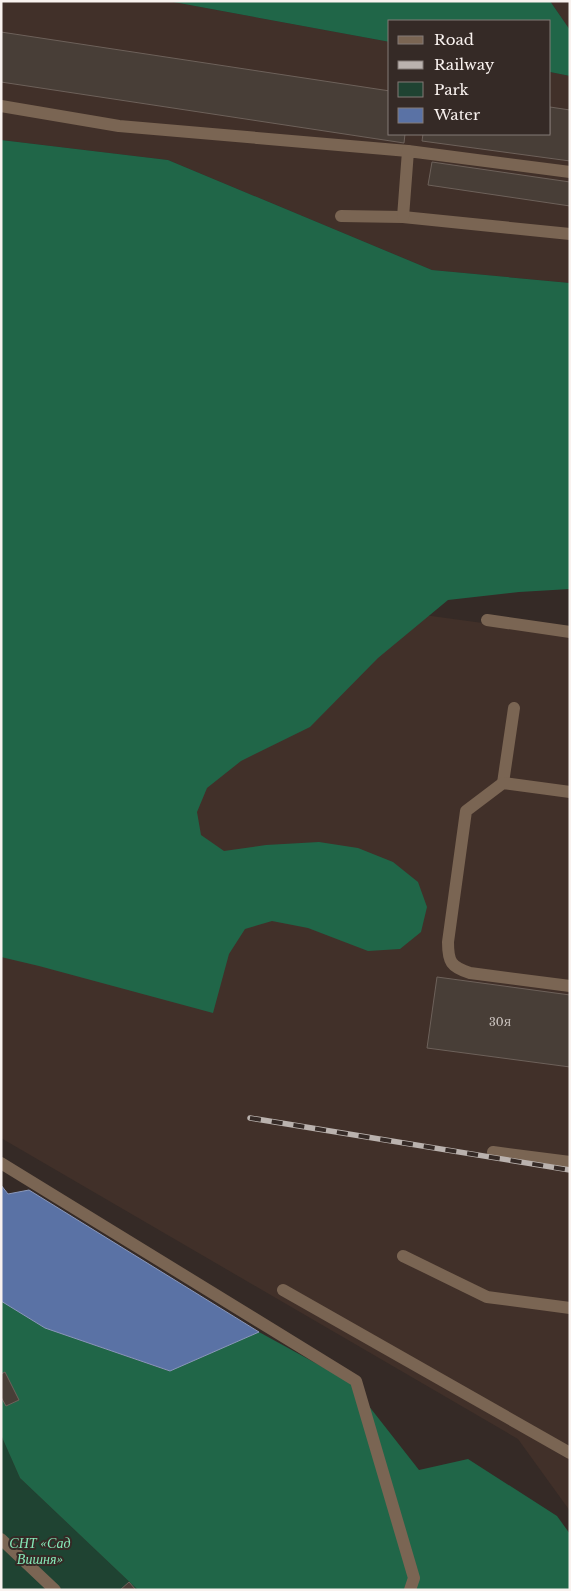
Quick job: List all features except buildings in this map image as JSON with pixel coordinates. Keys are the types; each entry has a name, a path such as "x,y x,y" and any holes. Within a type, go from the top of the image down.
{"street":[{"path":"1,106 119,126 408,151 570,172"},
{"path":"402,216 408,151"},
{"path":"341,216 402,216 570,234"},
{"path":"487,620 570,632"},
{"path":"514,708 503,783 466,811 448,942 448,957 456,968 470,972 570,986"},
{"path":"503,783 570,792"},
{"path":"493,1152 570,1162"},
{"path":"1,1163 356,1381 414,1578 410,1590"},
{"path":"403,1256 487,1297 570,1308"},
{"path":"283,1290 570,1452"},
{"path":"1,1539 55,1590"}],"shaded area":[{"path":"1,1 168,1 388,42 388,135 551,135 551,72 570,76 570,283 432,270 168,160 1,140"},
{"path":"550,1 570,1 570,30"},
{"path":"1,557 570,635 570,1511 518,1439 1,1138"}],"green space":[{"path":"168,1 550,1 570,30 570,76 551,72 551,20 388,20 388,42"},
{"path":"1,140 168,160 432,270 570,283 570,589 519,592 448,600 378,658 310,727 241,761 207,788 197,812 201,835 224,851 266,845 319,842 358,848 393,862 418,882 427,907 421,932 400,949 368,951 308,928 272,921 245,929 229,954 213,1013 1,957"},
{"path":"1,1301 45,1328 169,1371 259,1332 350,1382 419,1470 468,1459 557,1516 570,1534 570,1590 138,1590 20,1478 1,1435"},
{"name":"СНТ «Сад Вишня»","path":"1,1435 20,1478 138,1590 1,1590"}],"water":[{"path":"1,1185 8,1194 29,1190 259,1332 170,1371 45,1328 1,1301"}],"railway":[{"path":"250,1118 570,1170"}]}
